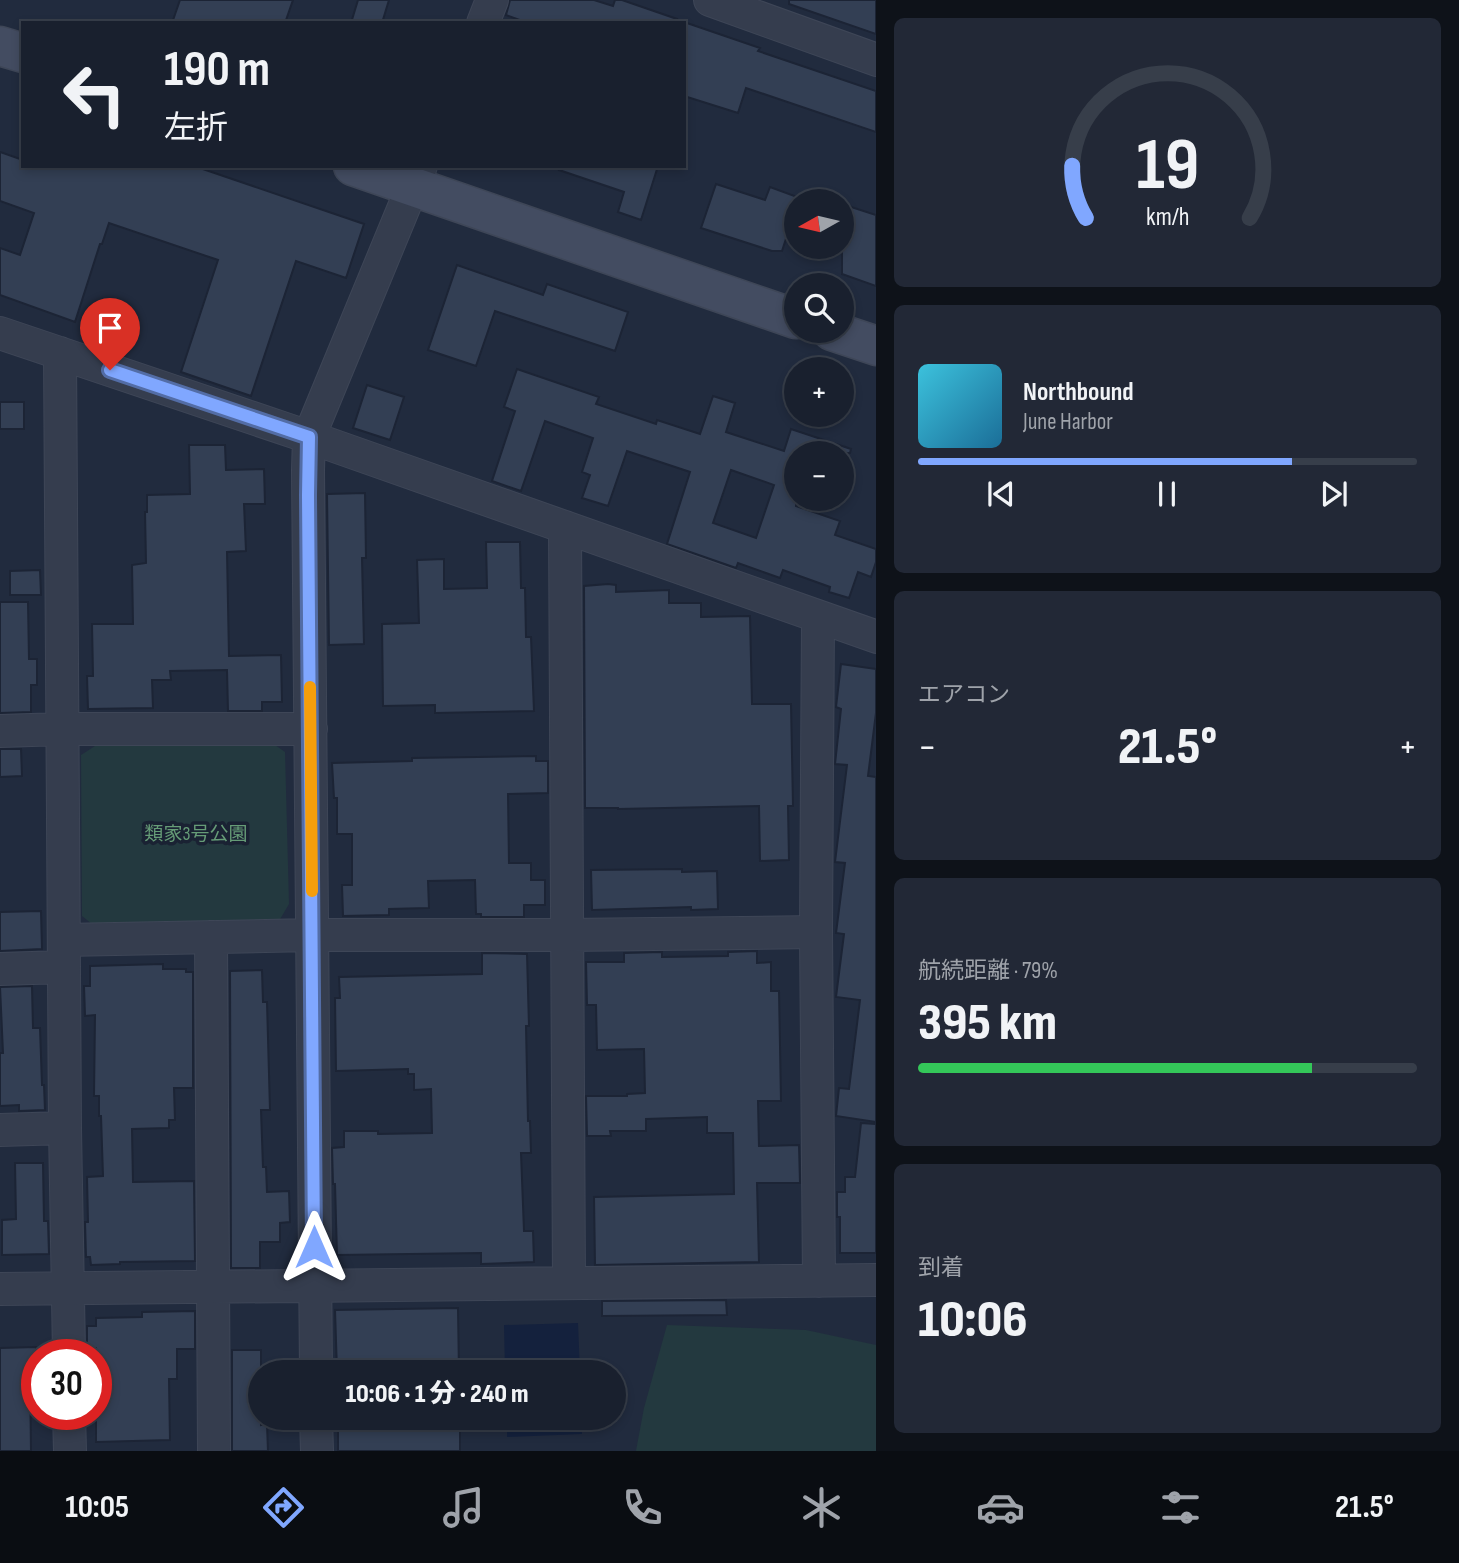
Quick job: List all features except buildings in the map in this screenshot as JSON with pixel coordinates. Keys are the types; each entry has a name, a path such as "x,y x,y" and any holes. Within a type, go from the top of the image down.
{"street":[{"path":"483,21 492,0"},
{"path":"710,0 750,6 876,60"},
{"path":"0,46 21,52"},
{"path":"366,168 417,176 784,314"},
{"path":"316,1360 309,437 417,176"},
{"path":"0,333 309,437 876,637"},
{"path":"854,338 876,346"},
{"path":"60,353 69,1339"},
{"path":"565,527 569,1283"},
{"path":"818,618 816,932 819,1281"},
{"path":"0,731 310,729"},
{"path":"0,969 64,953 211,937 816,932"},
{"path":"211,937 214,1451"},
{"path":"0,1130 65,1128"},
{"path":"0,1289 876,1280"},
{"path":"69,1430 70,1451"},
{"path":"316,1430 317,1451"}],"green space":[{"name":"類家3号公園","path":"275,745 285,752 289,904 279,921 92,924 82,916 81,755 95,746"},
{"path":"667,1325 806,1330 876,1345 876,1451 636,1451 644,1408"}],"water":[{"path":"578,1323 580,1360 505,1360 504,1325"},
{"path":"507,1430 582,1430 582,1434 507,1437"}],"slow traffic":[{"path":"310,687 312,891"}],"route":[{"path":"110,370 309,437 314,1247"}]}
